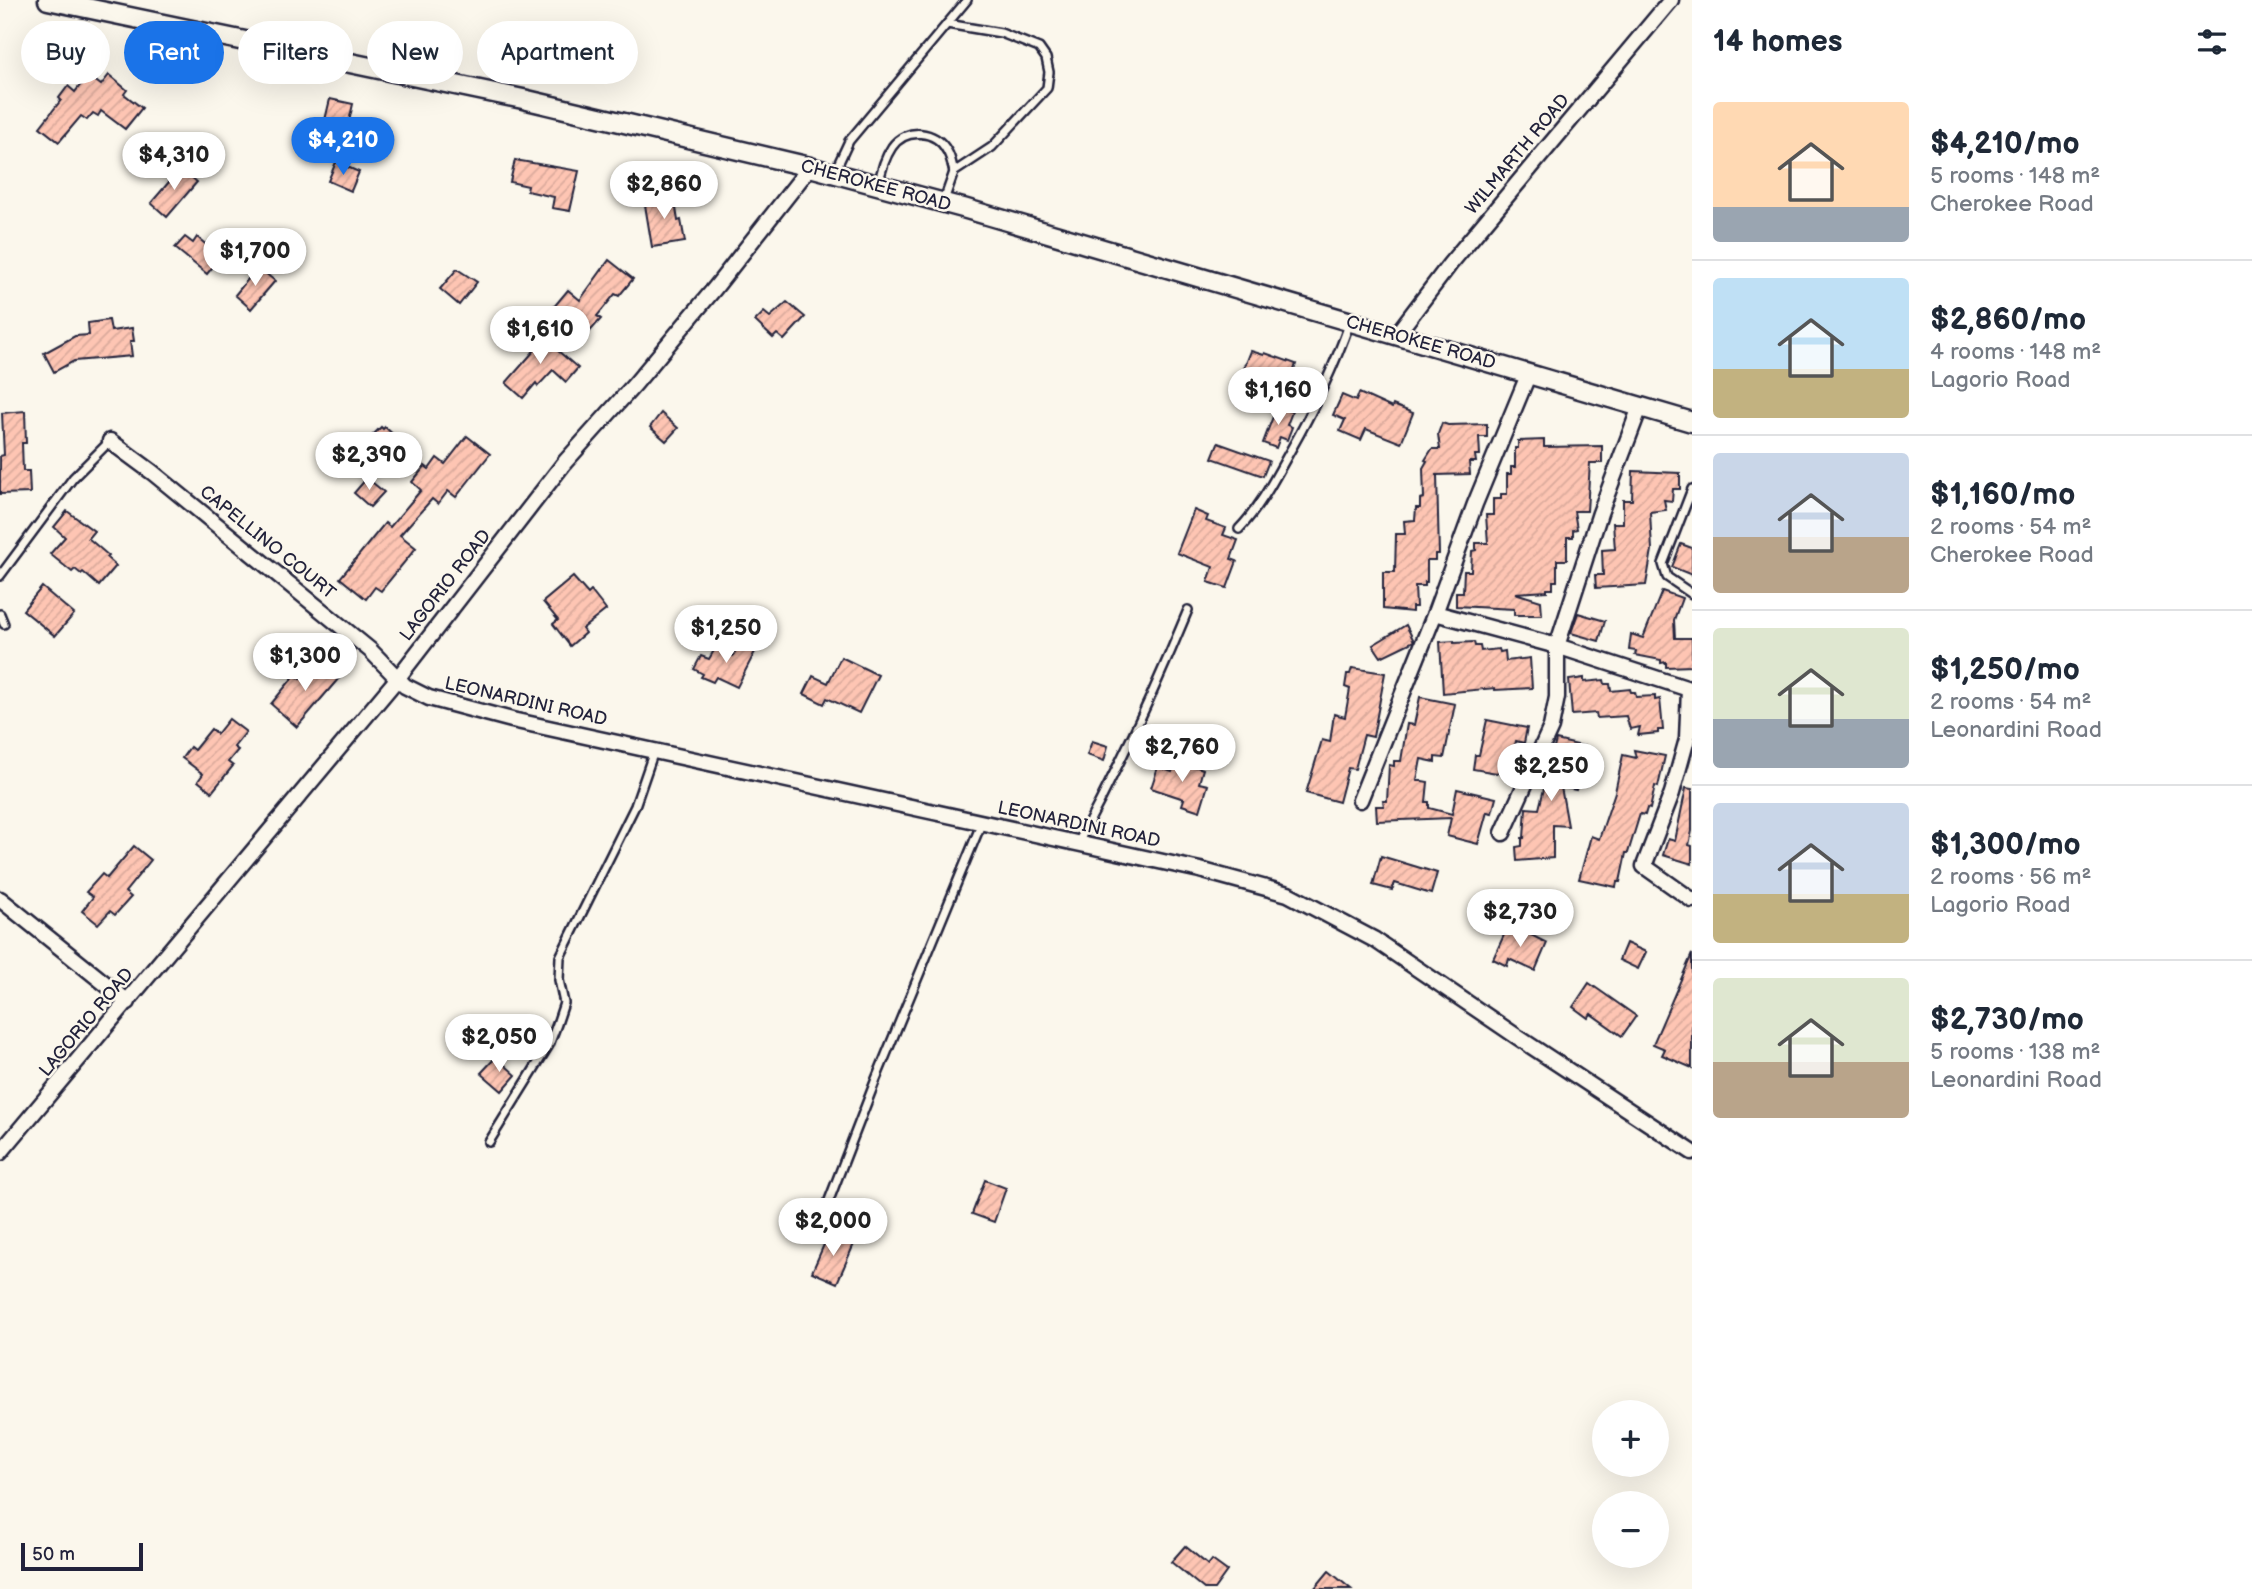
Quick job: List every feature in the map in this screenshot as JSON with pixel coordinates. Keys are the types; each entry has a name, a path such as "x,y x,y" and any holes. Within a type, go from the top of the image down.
{"street":[{"name":"CHEROKEE ROAD","path":"48,0 523,99 834,173 1397,334 1692,422"},
{"name":"WILMARTH ROAD","path":"1397,334 1450,264 1671,0"},
{"name":"LAGORIO ROAD","path":"0,1153 397,679 565,462 715,288 810,167"},
{"path":"1360,800 1529,373"},
{"path":"1503,833 1551,727 1557,697 1557,646 1600,513 1640,407"},
{"name":"CAPELLINO COURT","path":"110,441 152,472 370,650 397,679"},
{"path":"1435,613 1557,646 1691,690 1687,739 1672,793 1644,866 1692,900"},
{"name":"LEONARDINI ROAD","path":"397,679 429,698 512,720 1200,870 1288,894 1375,940 1516,1037 1692,1152"},
{"path":"0,899 128,1002"}],"lane":[{"path":"834,173 849,141 967,0"},
{"path":"947,24 1001,33 1039,48 1046,58 1049,72 1046,88 992,147 954,172"},
{"path":"878,186 882,164 894,144 908,134 925,133 939,139 948,151 954,172 943,203"},
{"path":"1239,529 1255,513 1306,423 1338,356 1351,321"},
{"path":"0,576 73,478 110,441"},
{"path":"1692,489 1663,564 1667,577 1692,594"},
{"path":"1078,844 1157,688 1188,610"},
{"path":"0,614 4,624"},
{"path":"489,1142 549,1045 564,1003 559,980 560,957 635,806 654,751"},
{"path":"821,1221 876,1079 982,822"}],"building":[{"path":"110,76 127,90 124,94 142,108 125,129 101,111 98,116 93,113 87,120 81,116 59,142 40,127 61,100 59,98 68,86 75,92 81,84 110,84"},
{"path":"330,99 353,104 344,143 321,137"},
{"path":"515,160 579,171 570,211 552,208 554,197 527,191 528,186 510,182"},
{"path":"336,162 359,172 351,191 328,181"},
{"path":"181,168 197,182 167,217 151,203"},
{"path":"674,195 685,242 652,247 644,199"},
{"path":"185,237 193,243 197,237 210,248 205,255 216,263 207,274 175,248"},
{"path":"609,260 633,279 619,296 615,294 597,316 601,319 586,336 552,309 568,290 580,300"},
{"path":"258,267 275,281 251,309 235,295"},
{"path":"457,269 477,282 459,305 440,289"},
{"path":"787,302 805,317 784,340 777,334 773,338 755,321 764,312 770,317"},
{"path":"109,320 111,331 132,328 132,356 74,361 54,372 44,353 75,336 89,335 88,323"},
{"path":"536,332 578,368 566,382 553,370 523,398 506,383 534,351 526,344"},
{"path":"1251,351 1296,364 1283,402 1241,388 1247,372 1243,371"},
{"path":"1359,393 1392,408 1393,405 1413,413 1401,443 1366,429 1361,440 1340,431 1345,420 1333,415 1342,395 1356,401"},
{"path":"1277,406 1292,412 1287,425 1292,427 1287,440 1280,437 1276,448 1263,443"},
{"path":"25,411 23,471 29,471 30,493 0,494 0,456 4,455 2,413"},
{"path":"661,413 678,428 666,441 650,427"},
{"path":"1442,423 1487,424 1487,437 1479,437 1480,455 1475,455 1476,462 1469,462 1470,474 1437,475 1439,554 1435,554 1435,560 1427,560 1425,586 1415,586 1416,607 1412,607 1412,612 1383,609 1383,572 1395,572 1396,534 1405,534 1404,521 1415,520 1416,508 1420,508 1420,499 1424,498 1425,460 1432,449 1440,449 1438,434"},
{"path":"381,427 385,427 398,439 378,457 364,444"},
{"path":"467,436 490,454 456,497 448,491 438,504 432,499 400,535 416,548 381,591 375,587 366,599 340,578 385,523 390,527 421,490 412,482 425,466 429,469 437,458 445,464"},
{"path":"1544,440 1544,447 1602,446 1602,463 1590,463 1587,511 1574,511 1577,529 1573,530 1573,537 1567,537 1567,560 1557,560 1557,581 1553,581 1553,589 1515,593 1541,601 1542,615 1514,615 1514,609 1456,606 1456,592 1463,592 1464,571 1471,571 1472,551 1476,550 1476,543 1488,543 1486,515 1493,515 1493,499 1501,499 1501,494 1507,494 1507,474 1511,474 1511,467 1515,467 1515,448 1518,448 1518,441"},
{"path":"1218,443 1269,461 1263,476 1212,458"},
{"path":"1633,471 1680,473 1680,489 1673,489 1672,501 1664,500 1666,510 1650,512 1652,550 1646,585 1596,588 1595,575 1603,575 1602,550 1615,549 1613,523 1623,523 1623,500 1632,500"},
{"path":"367,478 384,492 370,507 354,493"},
{"path":"1194,510 1208,516 1206,521 1226,528 1223,535 1238,540 1231,559 1237,561 1227,588 1208,582 1213,567 1177,553"},
{"path":"67,511 94,531 88,538 109,556 107,558 116,566 99,586 83,572 81,574 75,569 72,572 50,554 65,537 54,527"},
{"path":"1681,544 1692,548 1692,575 1672,567"},
{"path":"573,577 588,594 591,591 606,610 582,629 585,633 570,646 553,624 558,620 543,602"},
{"path":"42,587 74,614 55,636 23,610"},
{"path":"1662,591 1682,598 1674,620 1675,638 1692,638 1692,666 1666,667 1666,662 1635,655 1636,651 1629,650 1631,634 1643,638"},
{"path":"1578,613 1605,621 1599,641 1571,633"},
{"path":"1406,625 1414,641 1381,657 1373,645"},
{"path":"740,642 756,650 737,687 716,677 713,682 701,677 703,674 694,669 701,656 709,659 716,647 733,656"},
{"path":"1440,642 1474,642 1475,646 1480,646 1481,651 1505,651 1506,661 1530,658 1532,688 1443,693"},
{"path":"841,657 878,675 859,713 827,698 824,704 804,694 813,676 828,683"},
{"path":"317,659 339,678 297,727 271,704 295,675 300,679"},
{"path":"1352,668 1385,673 1373,737 1364,735 1355,769 1348,768 1339,802 1306,793 1322,740 1330,742 1334,714 1345,717 1350,689 1345,687 1347,674 1350,674"},
{"path":"1584,678 1584,682 1604,680 1605,684 1610,684 1611,691 1630,689 1635,692 1636,697 1655,696 1655,700 1660,699 1663,730 1638,735 1640,727 1630,729 1626,716 1597,718 1596,713 1572,715 1569,680"},
{"path":"1420,697 1455,704 1444,758 1435,757 1435,762 1421,759 1417,780 1428,782 1426,802 1429,802 1429,808 1452,814 1457,789 1496,798 1492,813 1487,812 1478,844 1447,836 1451,818 1377,821 1376,806 1384,806 1383,801 1387,801 1389,765 1394,766 1394,761 1401,761 1407,724 1414,725"},
{"path":"229,719 246,732 234,747 238,750 228,762 233,766 212,792 198,781 203,774 182,758 190,747 194,750 211,729 217,734"},
{"path":"1487,720 1527,728 1524,743 1516,741 1509,775 1473,769"},
{"path":"1556,740 1586,747 1576,790 1561,787 1568,826 1553,825 1553,858 1517,861 1516,847 1522,846 1526,808 1539,809"},
{"path":"1092,741 1108,746 1104,761 1087,755"},
{"path":"1634,750 1665,756 1650,809 1647,808 1645,815 1640,814 1626,853 1620,882 1617,882 1616,887 1579,879 1591,836 1599,839 1615,792 1623,755 1636,758"},
{"path":"1176,760 1203,769 1199,783 1208,785 1200,811 1182,805 1184,799 1151,788 1158,767 1172,772"},
{"path":"1686,788 1692,789 1692,831 1689,845 1692,846 1692,864 1663,855 1668,839 1675,841"},
{"path":"134,846 151,860 125,892 131,897 115,915 110,911 98,924 82,911 93,897 86,892 102,874 107,878"},
{"path":"1381,856 1437,873 1431,894 1395,883 1392,890 1373,885"},
{"path":"1509,924 1547,943 1535,971 1509,959 1507,966 1493,959"},
{"path":"1626,943 1646,952 1638,969 1619,960"},
{"path":"1692,954 1692,1068 1662,1055 1665,1049 1653,1044"},
{"path":"1589,983 1636,1016 1622,1036 1591,1014 1588,1018 1573,1007"},
{"path":"496,1057 516,1075 502,1091 481,1073"},
{"path":"985,1180 1006,1188 994,1222 972,1214"},
{"path":"829,1233 854,1244 837,1283 812,1272"},
{"path":"1185,1546 1208,1565 1212,1560 1227,1571 1214,1589 1204,1589 1171,1562"},
{"path":"1329,1571 1351,1589 1314,1589"}]}
